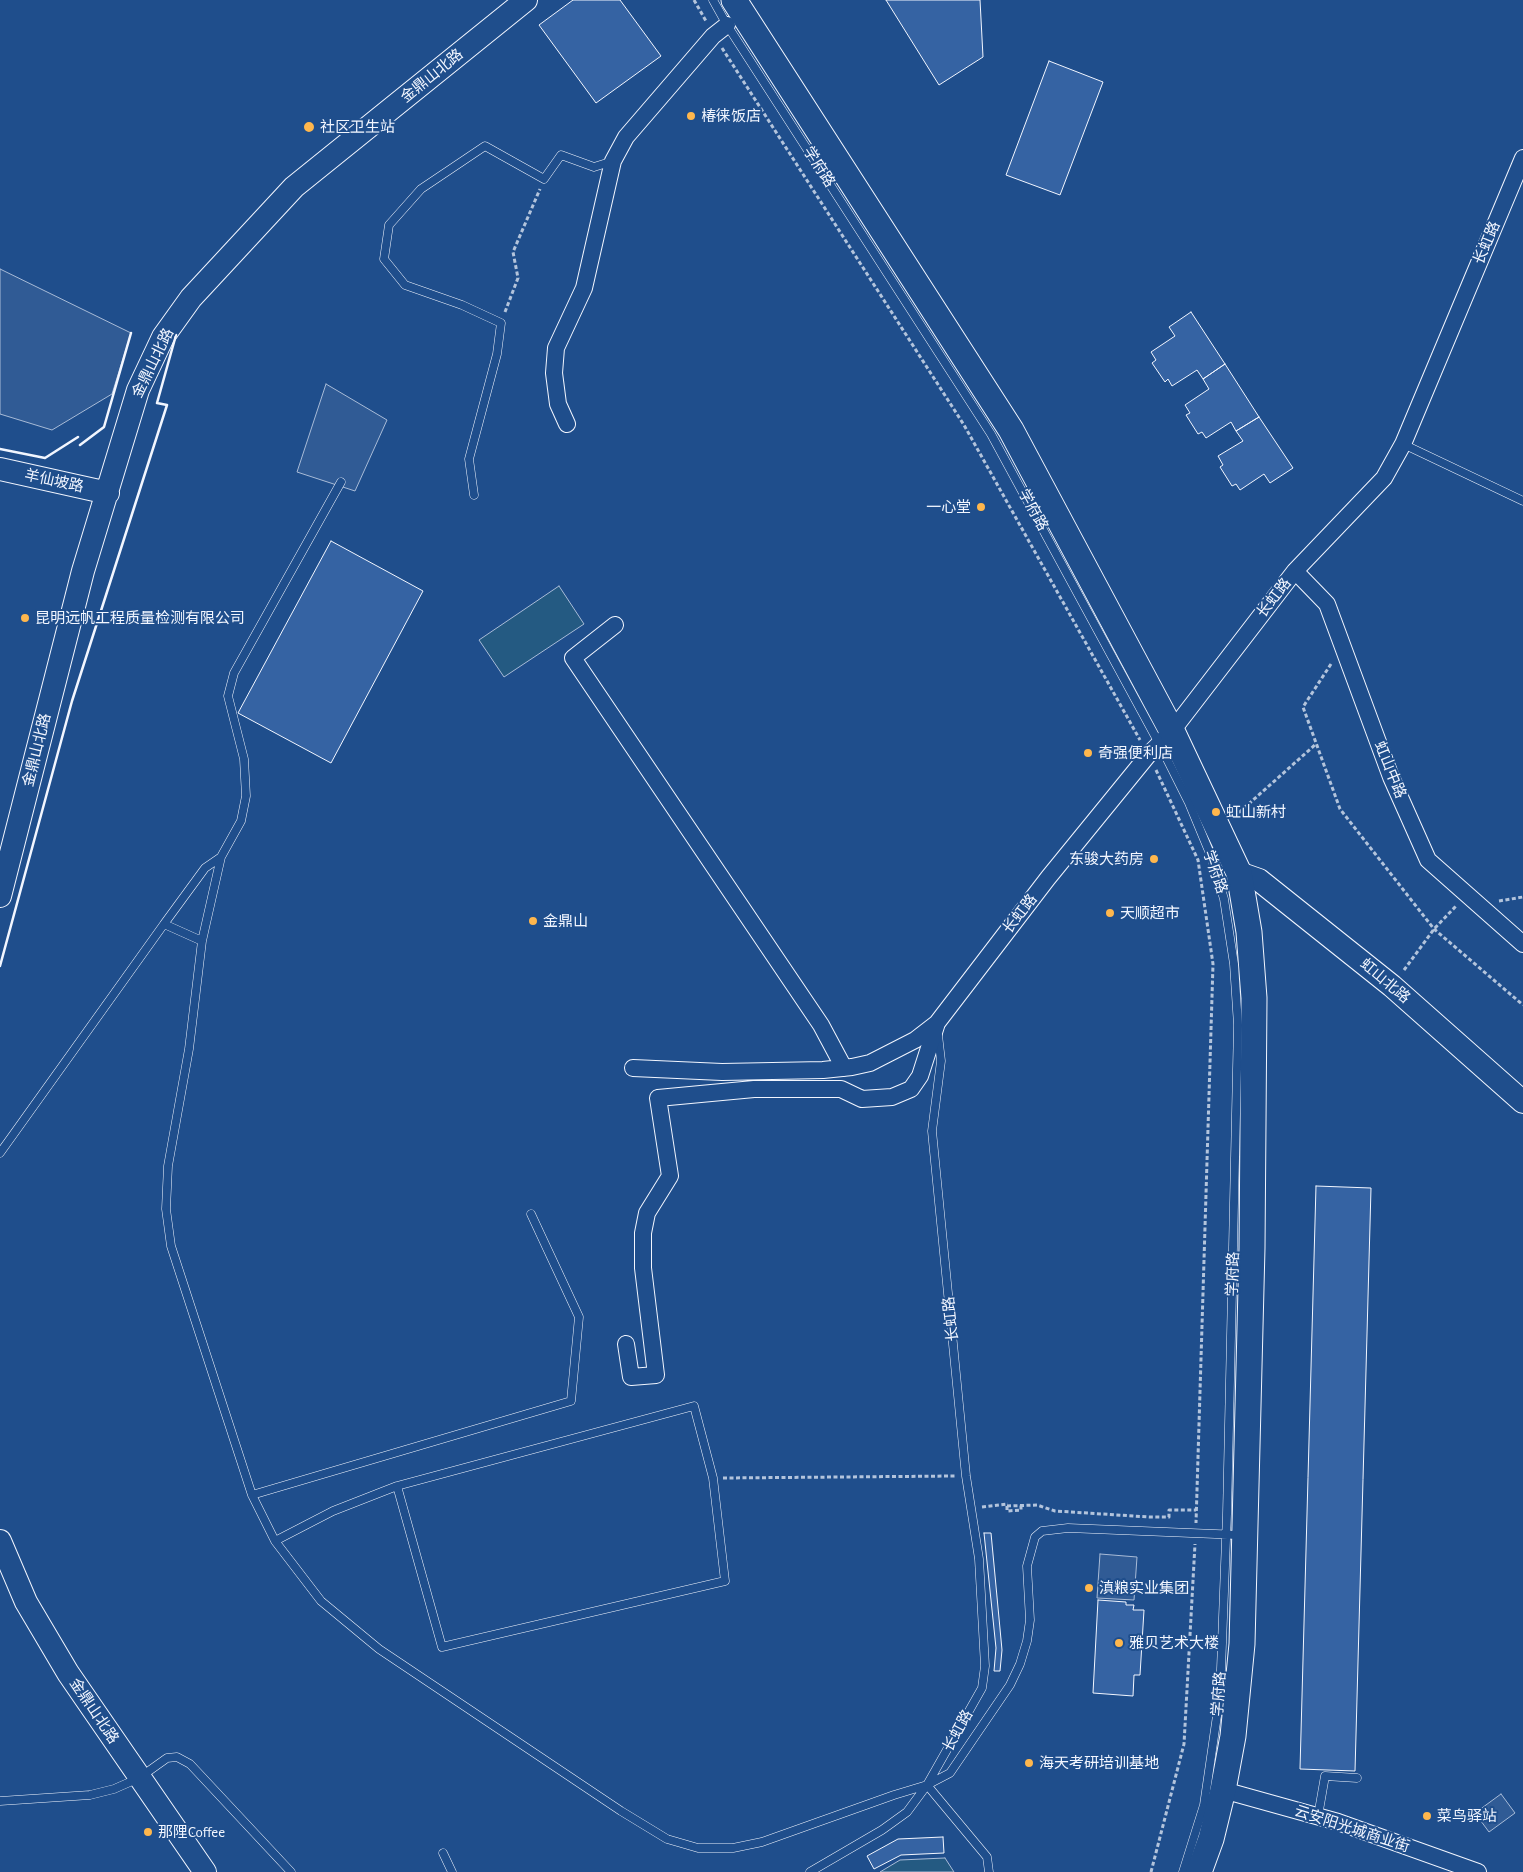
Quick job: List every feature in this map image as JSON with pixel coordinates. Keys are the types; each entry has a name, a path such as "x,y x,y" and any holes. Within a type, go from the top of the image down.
{"main road":[{"name":"学府路","path":"734,0 1011,430 1160,744 1239,873 1249,932 1254,998 1252,1248 1236,1535 1240,1662 1234,1736 1224,1790 1211,1839 1199,1872"}],"street":[{"name":"金鼎山北路","path":"0,896 83,571 138,390 163,337 191,298 294,187 526,0"},
{"path":"567,424 558,404 554,373 556,348 584,288 613,161 626,137 713,36 727,25"},
{"name":"长虹路","path":"937,1023 1048,878 1160,744 1295,571 1384,478 1403,444 1523,158"},
{"name":"羊仙坡路","path":"0,469 108,492"},
{"name":"虹山中路","path":"1295,571 1326,604 1391,777 1428,860 1523,944"},
{"path":"615,625 573,658 821,1024 844,1068"},
{"name":"虹山北路","path":"1239,873 1259,880 1392,986 1523,1102"},
{"path":"633,1068 722,1072 844,1068 870,1063 915,1040 937,1023"},
{"path":"626,1344 631,1377 656,1375 643,1268 643,1233 647,1213 670,1176 658,1098 754,1089 841,1089 862,1099 892,1097 911,1089 920,1076 937,1023"},
{"name":"金鼎山北路","path":"0,1541 30,1610 68,1673 199,1869"},
{"name":"云安阳光城商业街","path":"1224,1790 1318,1816 1478,1872"}],"lane":[{"name":"学府路","path":"713,0 727,25 991,434 1160,744 1189,803 1210,856 1224,899 1234,964 1238,1025 1236,1535 1213,1748 1204,1805 1183,1872"},
{"path":"474,495 469,459 497,354 501,322 462,305 406,285 384,259 388,225 422,189 485,146 544,179 561,155 594,168 613,161"},
{"path":"1403,444 1523,500"},
{"path":"341,482 234,673 228,696 244,760 246,796 241,821 220,857 202,941 189,1049 168,1166 166,1209 171,1246 252,1495 275,1540 321,1602 379,1649 621,1811 667,1839 698,1848 733,1848 762,1842 927,1785 950,1772 1010,1685 1020,1664 1029,1627 1027,1566 1035,1538 1042,1531 1055,1528 1236,1535"},
{"path":"0,1153 205,868 220,857"},
{"path":"164,924 202,941"},
{"name":"长虹路","path":"810,1872 882,1830 907,1812 927,1785 982,1688 985,1666 979,1558 966,1476 932,1131 940,1061 937,1023"},
{"path":"252,1495 571,1401 578,1317 531,1214"},
{"path":"275,1540 333,1511 397,1486 694,1406 713,1478 725,1581 442,1647 397,1486"},
{"path":"0,1801 90,1795 114,1789 139,1778 167,1758 177,1757 190,1764 291,1872"},
{"path":"1318,1816 1325,1776 1357,1778"},
{"path":"927,1785 987,1857 988,1872"},
{"path":"443,1853 452,1872"}],"path":[{"path":"694,0 713,36 964,425 1160,744 1198,860 1213,964 1196,1532 1184,1744 1151,1872"},
{"path":"501,322 518,278 513,252 544,179"},
{"path":"1342,647 1303,707 1340,809 1434,928 1523,1005"},
{"path":"1232,818 1316,744"},
{"path":"1392,986 1434,928 1468,894"},
{"path":"713,1478 966,1476"},
{"path":"971,1508 1021,1504 1021,1510 1007,1511 1007,1506 1037,1505 1055,1511 1149,1517 1169,1517 1169,1510 1196,1510"}],"shaded area":[{"path":"0,269 131,333 112,394 52,430 0,414"},
{"path":"326,384 387,420 355,491 297,472"},
{"path":"559,586 584,624 504,677 479,640"},
{"path":"1100,1554 1137,1557 1134,1600 1097,1598"},
{"path":"1501,1794 1515,1813 1489,1832 1475,1813"},
{"path":"945,1858 954,1872 880,1872 900,1860"}],"building":[{"path":"573,0 620,0 661,56 596,103 539,25"},
{"path":"886,0 980,0 983,57 939,85"},
{"path":"1049,61 1103,82 1060,195 1006,175"},
{"path":"1191,312 1225,364 1203,379 1197,370 1172,386 1168,379 1165,382 1152,363 1156,360 1151,352 1175,336 1169,327"},
{"path":"1225,364 1259,417 1236,431 1231,422 1206,438 1202,432 1198,434 1186,415 1190,413 1185,405 1209,389 1203,379"},
{"path":"1259,417 1293,468 1270,483 1264,474 1240,490 1236,484 1232,486 1220,467 1223,465 1218,456 1243,441 1236,431"},
{"path":"331,541 423,591 331,763 238,713"},
{"path":"1316,1186 1371,1188 1355,1771 1300,1769"},
{"path":"984,1533 991,1533 1002,1650 1000,1671 994,1671 996,1648"},
{"name":"雅贝艺术大楼","path":"1098,1600 1126,1602 1126,1605 1134,1605 1133,1610 1144,1610 1140,1675 1134,1675 1133,1696 1093,1693"},
{"path":"943,1837 944,1853 901,1855 874,1869 867,1856 898,1839"}],"wall":[{"path":"80,445 104,427 131,333"},
{"path":"0,966 72,701 167,405 157,403 176,335"},
{"path":"0,449 45,458 78,437"}],"place":[{"name":"椿徕饭店","path":"691,116"},
{"name":"社区卫生站","path":"309,127"},
{"name":"一心堂","path":"981,507"},
{"name":"昆明远帆工程质量检测有限公司","path":"25,618"},
{"name":"奇强便利店","path":"1088,753"},
{"name":"虹山新村","path":"1216,812"},
{"name":"东骏大药房","path":"1154,859"},
{"name":"天顺超市","path":"1110,913"},
{"name":"金鼎山","path":"533,921"},
{"name":"滇粮实业集团","path":"1089,1588"},
{"name":"雅贝艺术大楼","path":"1119,1643"},
{"name":"海天考研培训基地","path":"1029,1763"},
{"name":"菜鸟驿站","path":"1427,1816"},
{"name":"那䧉Coffee","path":"148,1832"}]}
